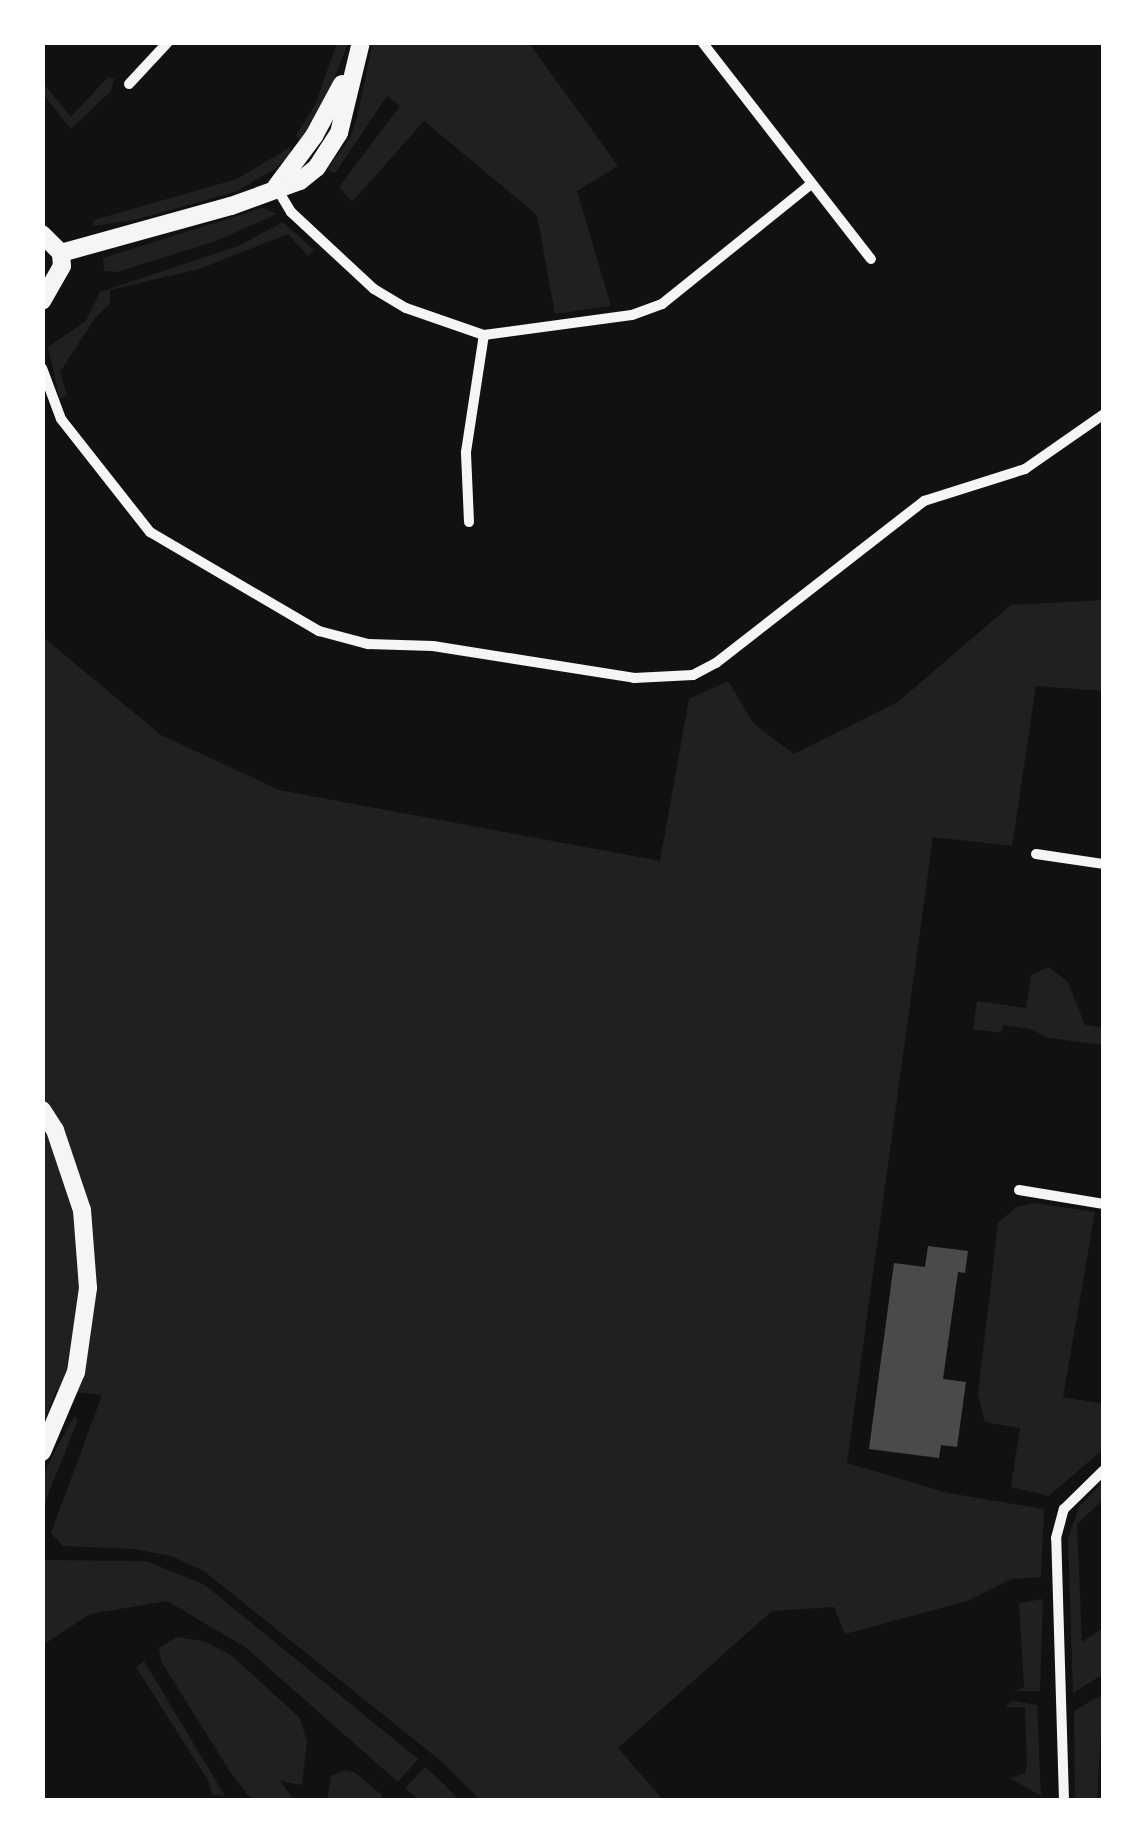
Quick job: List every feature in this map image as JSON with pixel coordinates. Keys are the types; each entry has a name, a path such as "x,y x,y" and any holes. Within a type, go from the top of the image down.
{"street":[{"path":"128,84 168,42"},
{"path":"702,42 870,260"},
{"path":"62,253 231,206 276,186 300,181 330,151 339,133 359,47"},
{"path":"276,186 291,212 374,289 406,308 484,335 632,315 662,304 810,185"},
{"path":"42,234 62,253"},
{"path":"42,302 58,280 62,253"},
{"path":"469,522 466,452 484,335"},
{"path":"42,368 60,418 150,532 320,631 368,644 434,646 634,678 693,675 716,662 924,501 1025,469 1104,414"},
{"path":"1036,854 1104,864"},
{"path":"42,1110 55,1130 82,1210 88,1288 76,1372 42,1452"},
{"path":"1019,1190 1104,1204"},
{"path":"1064,1800 1056,1538 1064,1509 1104,1470"}],"shaded area":[{"path":"373,42 529,43 618,166 577,191 611,306 555,314 537,215 424,121 352,202 339,187 400,106 387,96 336,172 331,172 328,168 350,138 357,117"},
{"path":"337,43 348,43 323,107 301,143 296,135 315,105"},
{"path":"108,77 114,79 111,91 71,129 43,94 43,83 71,117"},
{"path":"289,148 292,153 275,169 235,192 134,220 93,226 94,220 237,179"},
{"path":"262,208 277,214 216,241 117,272 104,271 103,258"},
{"path":"283,222 314,250 308,256 288,234 199,269 110,290 110,304 95,318 60,372 67,395 60,399 48,347 86,321 100,292 238,246"},
{"path":"1103,600 1103,691 1036,686 1012,846 933,837 847,1463 948,1493 1044,1509 1041,1577 1011,1579 967,1601 845,1634 834,1607 772,1611 618,1748 663,1800 480,1800 442,1762 204,1571 171,1556 134,1549 63,1546 51,1533 102,1395 56,1390 43,1425 43,637 161,735 279,790 660,861 689,699 728,681 754,724 794,754 898,702 1011,605"},
{"path":"1049,967 1068,982 1085,1025 1103,1028 1103,1045 1049,1038 1030,1029 1003,1025 1001,1033 973,1029 977,1001 1026,1008 1031,975"},
{"path":"1035,1203 1095,1212 1063,1397 1103,1404 1103,1449 1049,1496 1011,1487 1020,1428 985,1422 978,1394 998,1223 1016,1207"},
{"path":"74,1416 78,1420 43,1507 43,1474"},
{"path":"1103,1481 1103,1500 1077,1524 1082,1642 1103,1628 1103,1674 1073,1693 1068,1538 1079,1507"},
{"path":"43,1560 146,1561 205,1585 418,1759 398,1782 245,1647 167,1601 90,1614 43,1645"},
{"path":"1043,1599 1040,1691 1015,1691 1024,1687 1019,1603"},
{"path":"176,1637 203,1641 231,1655 300,1718 307,1742 302,1785 280,1781 294,1800 252,1800 231,1773 161,1661 159,1648"},
{"path":"144,1661 225,1796 212,1795 209,1782 136,1667"},
{"path":"1103,1694 1097,1800 1075,1800 1074,1711"},
{"path":"1013,1701 1037,1705 1041,1796 1010,1778 1025,1773 1027,1765 1025,1707 1005,1707"},
{"path":"425,1767 459,1800 419,1800 405,1788"},
{"path":"344,1770 354,1772 382,1795 381,1800 327,1800 331,1776"}],"building":[{"path":"928,1246 968,1251 965,1273 958,1272 943,1379 966,1382 957,1447 941,1445 939,1458 869,1449 894,1263 925,1267"}]}
